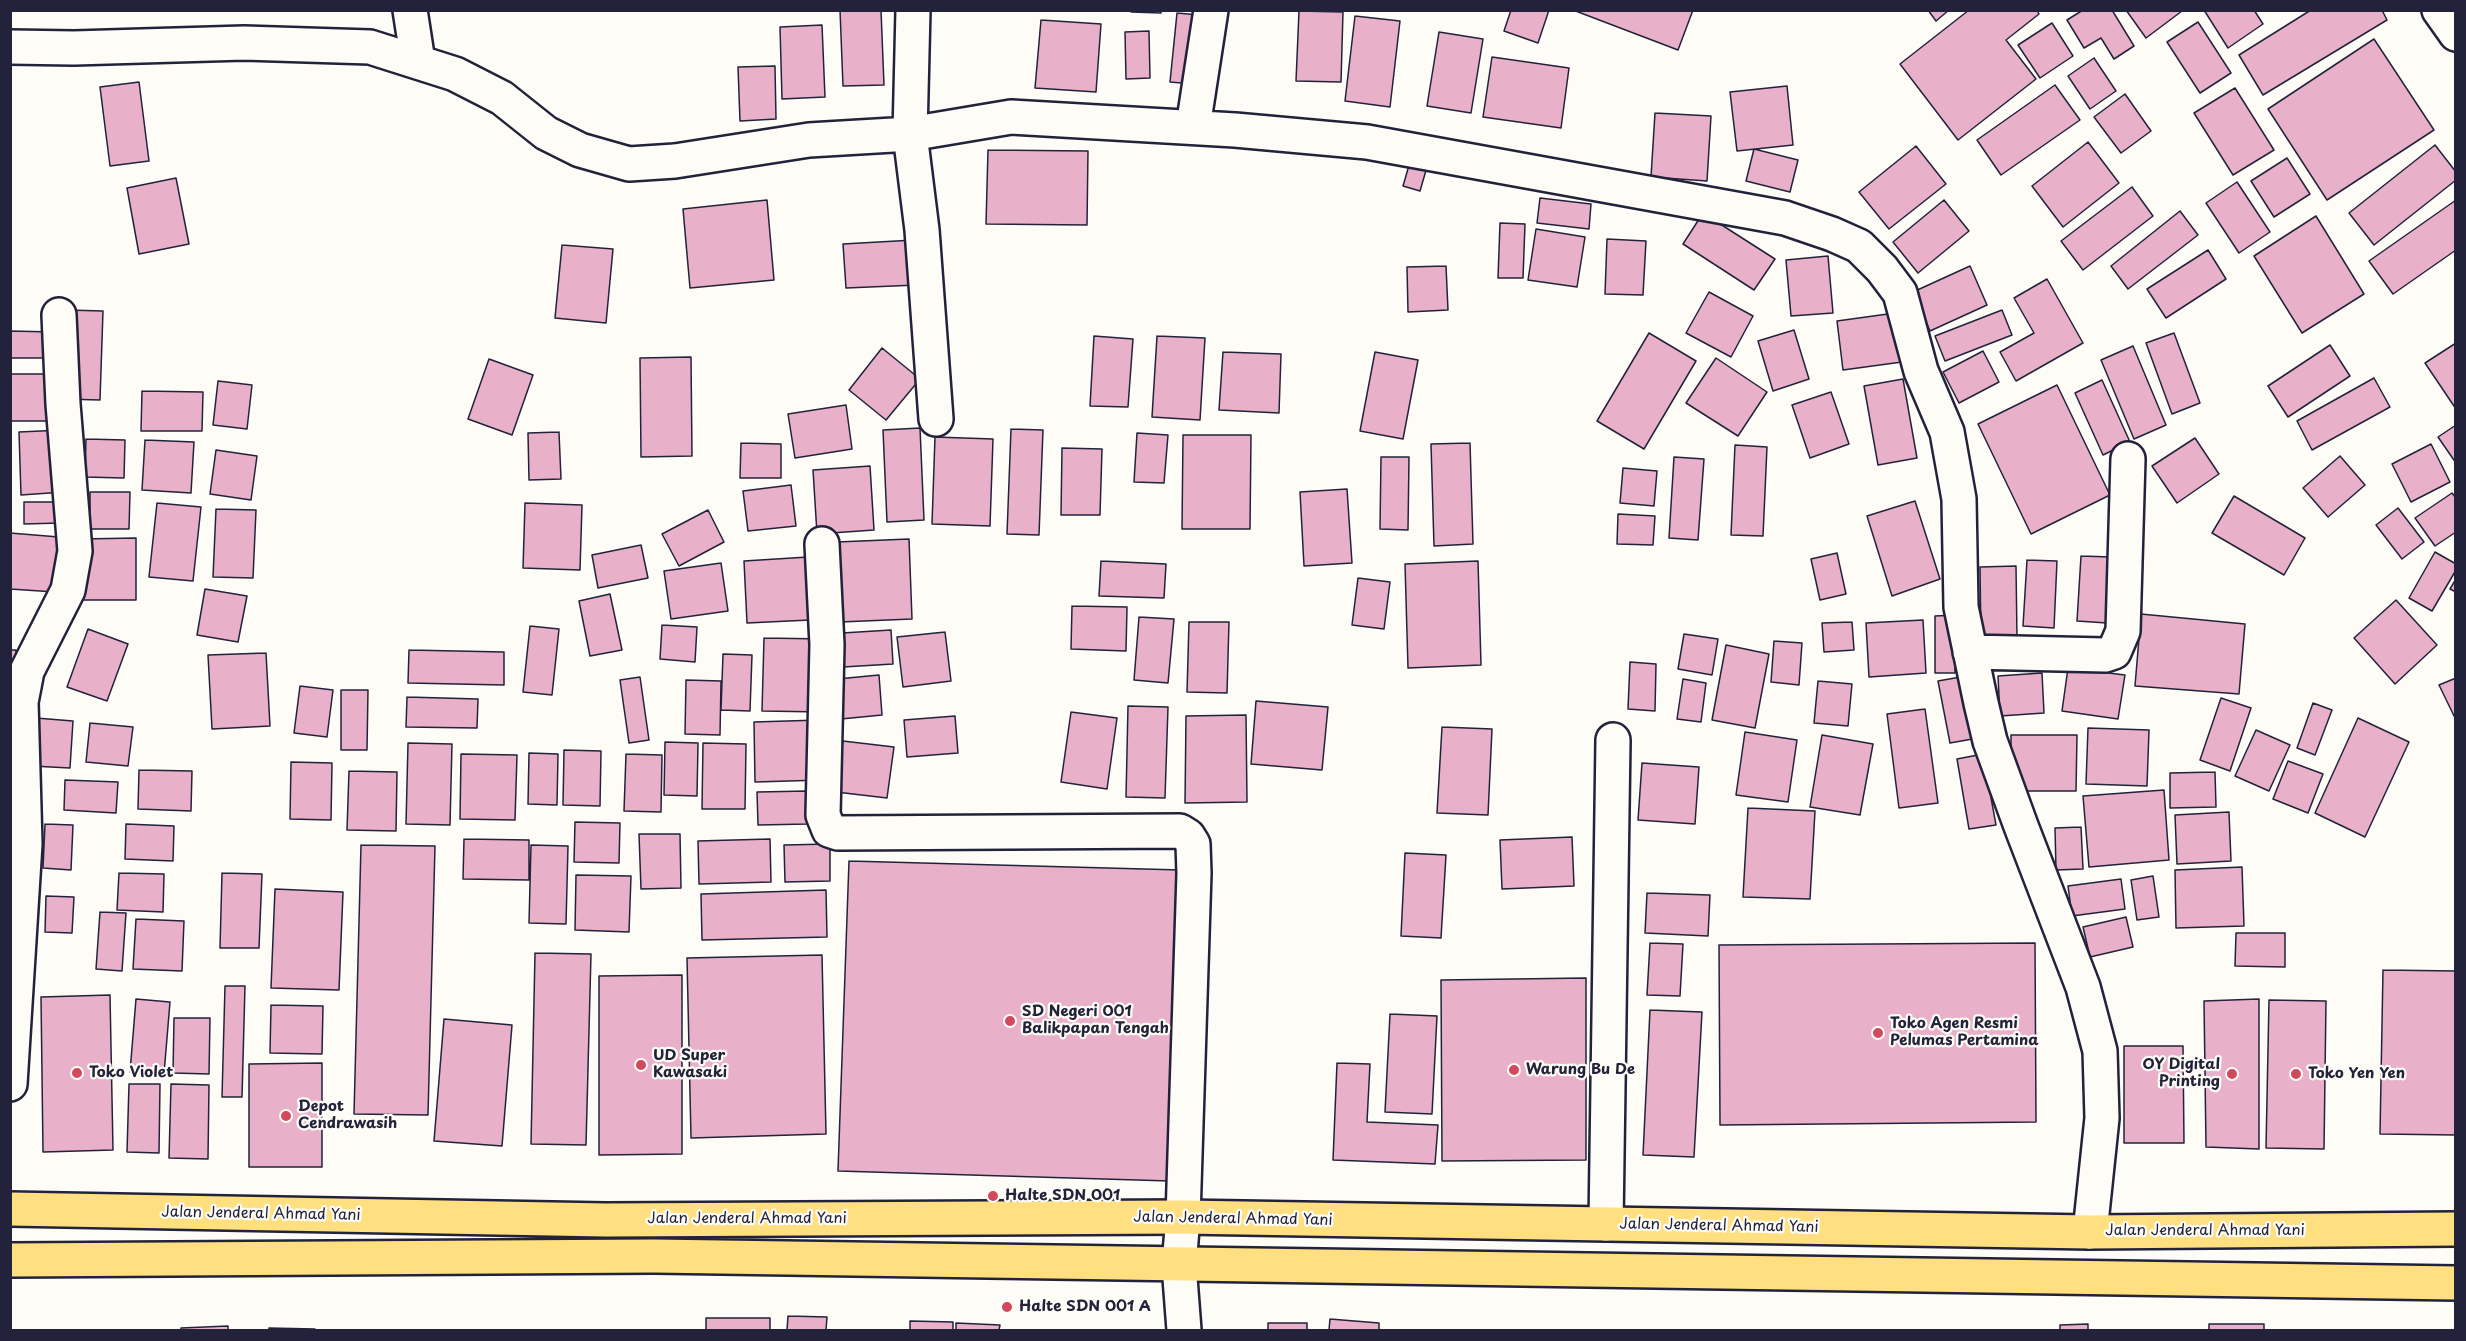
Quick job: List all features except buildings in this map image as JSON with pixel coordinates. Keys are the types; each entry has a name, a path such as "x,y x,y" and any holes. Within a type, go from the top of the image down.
{"main road":[{"name":"Jalan Jenderal Ahmad Yani","path":"10,1209 606,1220 1183,1217 2090,1232 2456,1229"},
{"path":"10,1260 654,1256 2456,1283"}],"street":[{"path":"410,10 418,62"},
{"path":"913,10 910,135 922,230 936,419"},
{"path":"1193,127 1211,10"},
{"path":"2439,10 2456,34"},
{"path":"10,47 267,44 370,48 455,74 502,98 546,133 580,150 629,164 675,161 808,140 910,135 1011,117 1193,127 1367,142 1598,186 1785,218 1859,246 1882,269 1900,293 1921,371 1947,432 1959,498 1961,607 1990,741 2083,987 2100,1050 2102,1118 2090,1232"},
{"path":"10,1084 25,844 21,702 27,671 68,590 75,551 63,404 59,315"},
{"path":"1970,652 2105,655 2114,652 2123,632 2128,459"},
{"path":"822,544 827,645 823,815 829,830 838,834 1180,831 1188,836 1192,844 1194,873 1183,1217 1179,1265 1184,1330"},
{"path":"1606,1224 1612,740"}],"place":[{"name":"SD Negeri 001 Balikpapan Tengah","path":"1010,1021"},
{"name":"Toko Agen Resmi Pelumas Pertamina","path":"1878,1033"},
{"name":"UD Super Kawasaki","path":"641,1065"},
{"name":"Warung Bu De","path":"1514,1070"},
{"name":"Toko Violet","path":"77,1073"},
{"name":"OY Digital Printing","path":"2232,1074"},
{"name":"Toko Yen Yen","path":"2296,1074"},
{"name":"Depot Cendrawasih","path":"286,1116"},
{"name":"Halte SDN 001","path":"993,1196"},
{"name":"Halte SDN 001 A","path":"1007,1307"}]}
